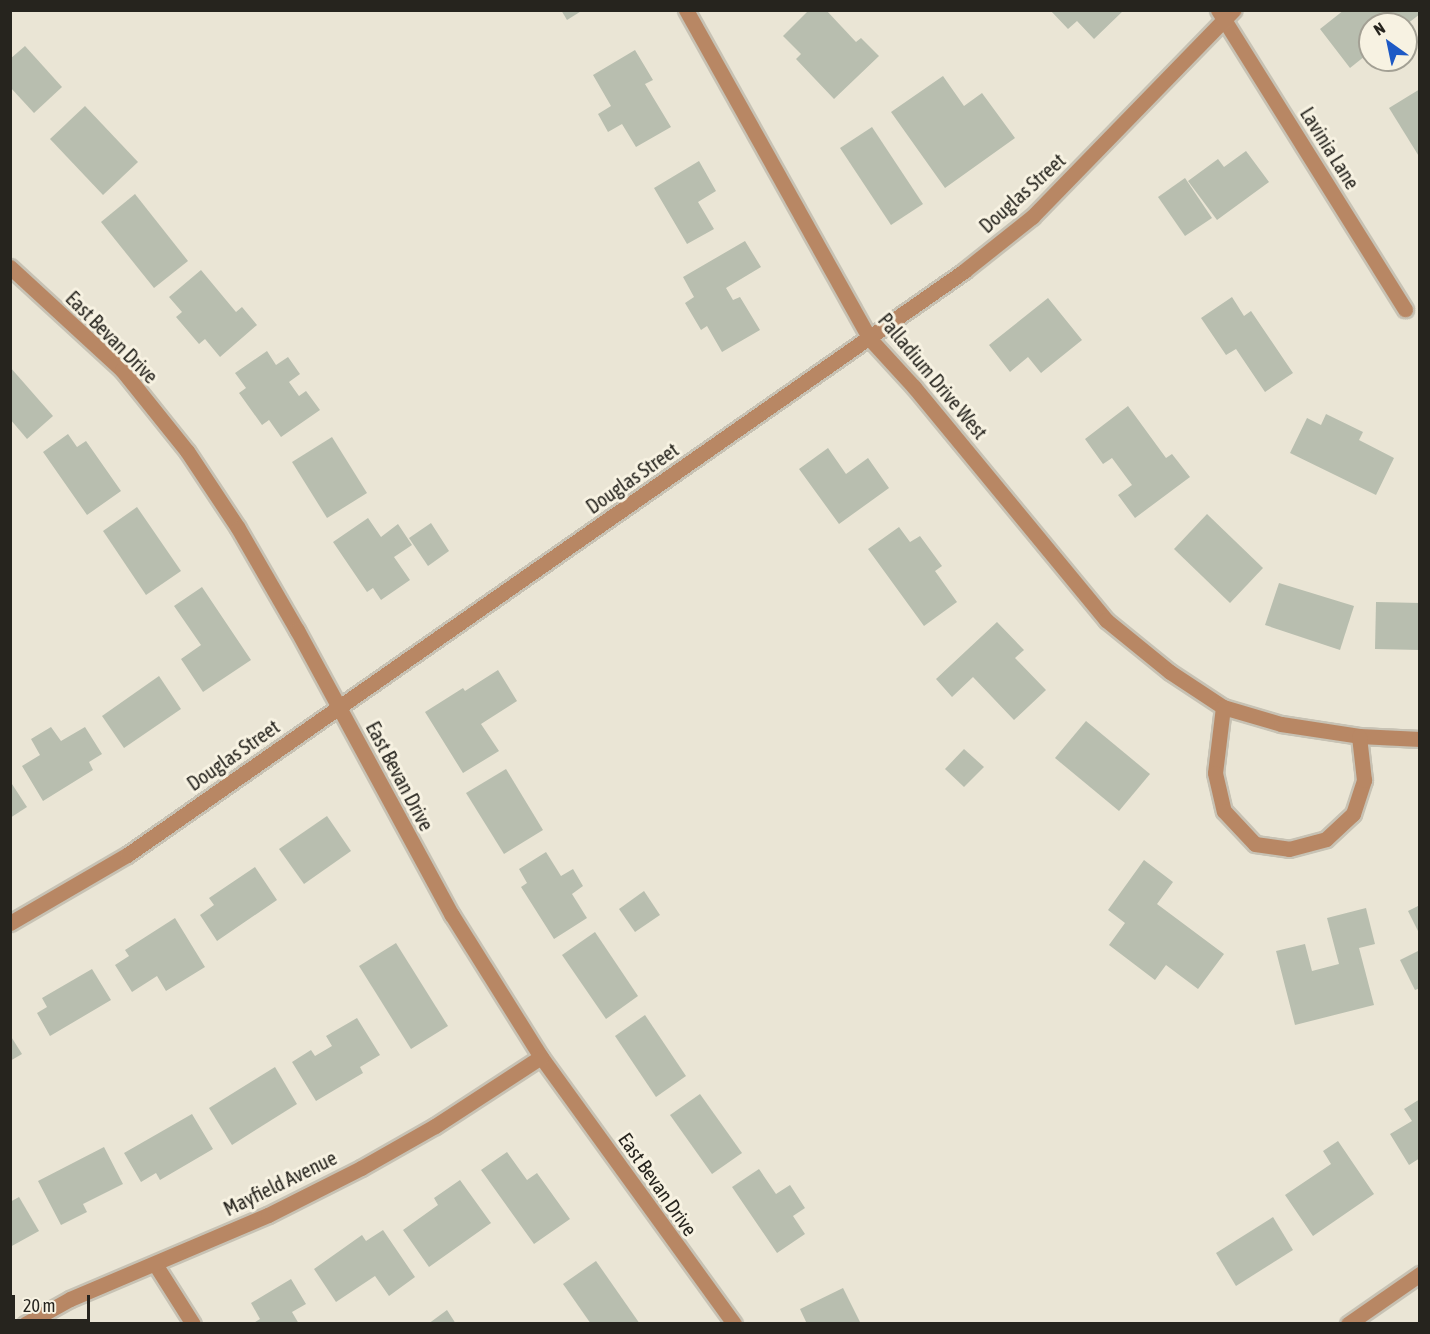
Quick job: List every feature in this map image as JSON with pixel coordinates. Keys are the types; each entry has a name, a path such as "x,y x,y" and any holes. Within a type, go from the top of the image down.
{"street":[{"name":"Palladium Drive West","path":"686,10 870,339 922,396 1106,620 1170,672 1223,708 1281,724 1359,736 1419,739"},
{"name":"Douglas Street","path":"10,923 128,855 964,272 1032,217 1225,13"},
{"name":"Lavinia Lane","path":"1225,13 1405,309"},
{"name":"East Bevan Drive","path":"10,267 122,370 188,451 238,528 340,706 405,832 452,915 541,1057 734,1323"},
{"path":"1223,708 1215,773 1224,811 1255,844 1288,849 1326,839 1353,814 1364,780 1359,736"},
{"name":"Mayfield Avenue","path":"25,1323 70,1299 268,1215 361,1168 435,1126 541,1057"},
{"path":"155,1264 193,1323"},
{"path":"1348,1323 1419,1274"}],"building":[{"path":"561,10 583,10 567,20"},
{"path":"809,10 826,10 856,42 861,38 879,56 834,99 796,59 801,54 783,36"},
{"path":"1050,10 1124,10 1094,39 1077,21 1068,29"},
{"path":"1344,10 1420,10 1418,16 1418,12 1358,12 1358,62 1350,68 1320,29"},
{"path":"25,46 62,87 34,113 10,87 10,59"},
{"path":"635,50 653,80 645,84 671,127 636,147 622,124 608,132 598,114 611,106 593,75"},
{"path":"943,76 964,106 982,93 1015,138 945,188 891,112"},
{"path":"1420,89 1420,158 1389,108"},
{"path":"85,106 138,162 103,195 50,139"},
{"path":"872,127 923,204 891,225 840,148"},
{"path":"1246,151 1269,182 1217,220 1188,181 1218,159 1224,167"},
{"path":"699,161 716,191 698,202 714,229 687,244 654,188"},
{"path":"1185,178 1212,218 1185,236 1158,197"},
{"path":"135,194 188,261 154,288 101,222"},
{"path":"745,241 761,267 726,288 733,300 740,297 760,330 722,352 707,326 701,330 685,303 694,297 683,277"},
{"path":"201,270 236,312 242,307 257,325 220,357 205,339 199,344 176,317 182,312 169,297"},
{"path":"1232,297 1244,316 1251,311 1293,373 1265,392 1236,349 1226,355 1201,318"},
{"path":"1048,298 1082,340 1041,373 1028,357 1010,372 989,345"},
{"path":"267,351 276,365 288,357 300,374 289,382 299,396 306,391 320,410 281,437 269,420 262,425 239,393 246,388 235,373"},
{"path":"10,367 53,416 27,439 10,419"},
{"path":"1128,406 1166,458 1172,454 1190,477 1135,518 1118,495 1132,485 1112,458 1103,464 1085,439"},
{"path":"1326,414 1363,432 1359,440 1394,458 1376,495 1290,453 1307,418 1321,425"},
{"path":"68,434 77,447 86,441 121,491 87,515 43,452"},
{"path":"332,437 367,493 327,518 292,462"},
{"path":"828,448 846,474 868,458 889,488 839,524 799,469"},
{"path":"137,507 181,571 146,595 103,531"},
{"path":"1207,514 1263,568 1230,603 1174,549"},
{"path":"368,518 381,537 398,524 412,545 394,557 410,580 381,600 373,588 367,592 333,542"},
{"path":"431,523 449,551 428,566 409,538"},
{"path":"899,527 910,542 920,536 942,566 935,571 957,602 924,626 868,549"},
{"path":"1279,583 1354,606 1340,650 1265,625"},
{"path":"202,587 251,660 203,692 181,659 201,645 174,606"},
{"path":"1376,602 1420,603 1420,650 1375,649"},
{"path":"997,622 1024,650 1015,658 1046,690 1014,720 973,677 952,697 936,679"},
{"path":"498,670 517,701 481,724 499,751 463,773 425,712 463,688 465,691"},
{"path":"159,676 181,709 124,748 102,716"},
{"path":"1086,721 1150,774 1119,811 1055,758"},
{"path":"51,727 61,741 85,727 102,754 89,762 93,770 43,801 22,766 40,755 31,739"},
{"path":"964,749 984,767 964,787 945,769"},
{"path":"506,769 543,830 504,854 466,793"},
{"path":"10,781 27,807 10,818"},
{"path":"327,816 351,851 304,884 279,849"},
{"path":"546,852 561,876 573,869 583,886 572,894 587,918 554,939 521,887 527,883 519,869"},
{"path":"1144,860 1173,882 1157,904 1224,954 1198,989 1166,965 1155,980 1109,945 1125,923 1108,910"},
{"path":"255,867 277,900 217,941 200,915 214,905 209,898"},
{"path":"644,891 660,915 635,932 619,909"},
{"path":"1420,905 1420,935 1408,911"},
{"path":"1366,908 1375,944 1359,948 1374,1005 1295,1025 1276,951 1305,944 1312,971 1339,964 1327,918"},
{"path":"175,918 205,967 166,991 157,976 132,992 115,965 129,956 125,950"},
{"path":"595,932 638,996 606,1019 562,955"},
{"path":"396,943 448,1026 411,1049 359,966"},
{"path":"1420,950 1420,988 1415,990 1400,960"},
{"path":"92,969 111,1000 50,1036 37,1013 47,1007 42,998"},
{"path":"645,1015 686,1076 656,1097 615,1036"},
{"path":"357,1018 380,1055 360,1067 363,1073 316,1101 292,1062 311,1050 315,1056 332,1046 326,1036"},
{"path":"10,1035 22,1054 10,1061"},
{"path":"275,1067 297,1104 232,1145 209,1108"},
{"path":"700,1094 742,1153 712,1174 670,1115"},
{"path":"1420,1099 1420,1158 1409,1165 1390,1134 1412,1121 1404,1109"},
{"path":"192,1114 213,1149 160,1180 156,1173 141,1182 124,1153"},
{"path":"1338,1141 1374,1194 1313,1236 1285,1195 1331,1164 1323,1151"},
{"path":"104,1147 123,1184 83,1204 87,1212 61,1225 38,1181"},
{"path":"507,1152 527,1180 537,1173 570,1219 534,1244 481,1170"},
{"path":"759,1169 776,1194 790,1185 805,1208 793,1216 805,1234 777,1253 732,1187"},
{"path":"460,1180 491,1223 429,1267 403,1230 438,1205 434,1198"},
{"path":"19,1197 39,1231 10,1247 10,1202"},
{"path":"1273,1217 1293,1250 1236,1286 1216,1253"},
{"path":"383,1230 415,1277 389,1296 375,1276 336,1302 314,1269 362,1235 366,1241"},
{"path":"596,1261 640,1324 591,1324 563,1284"},
{"path":"291,1279 306,1304 292,1312 299,1324 252,1324 260,1319 251,1303"},
{"path":"843,1288 861,1324 807,1324 800,1309"},
{"path":"447,1310 456,1324 428,1324"}]}
